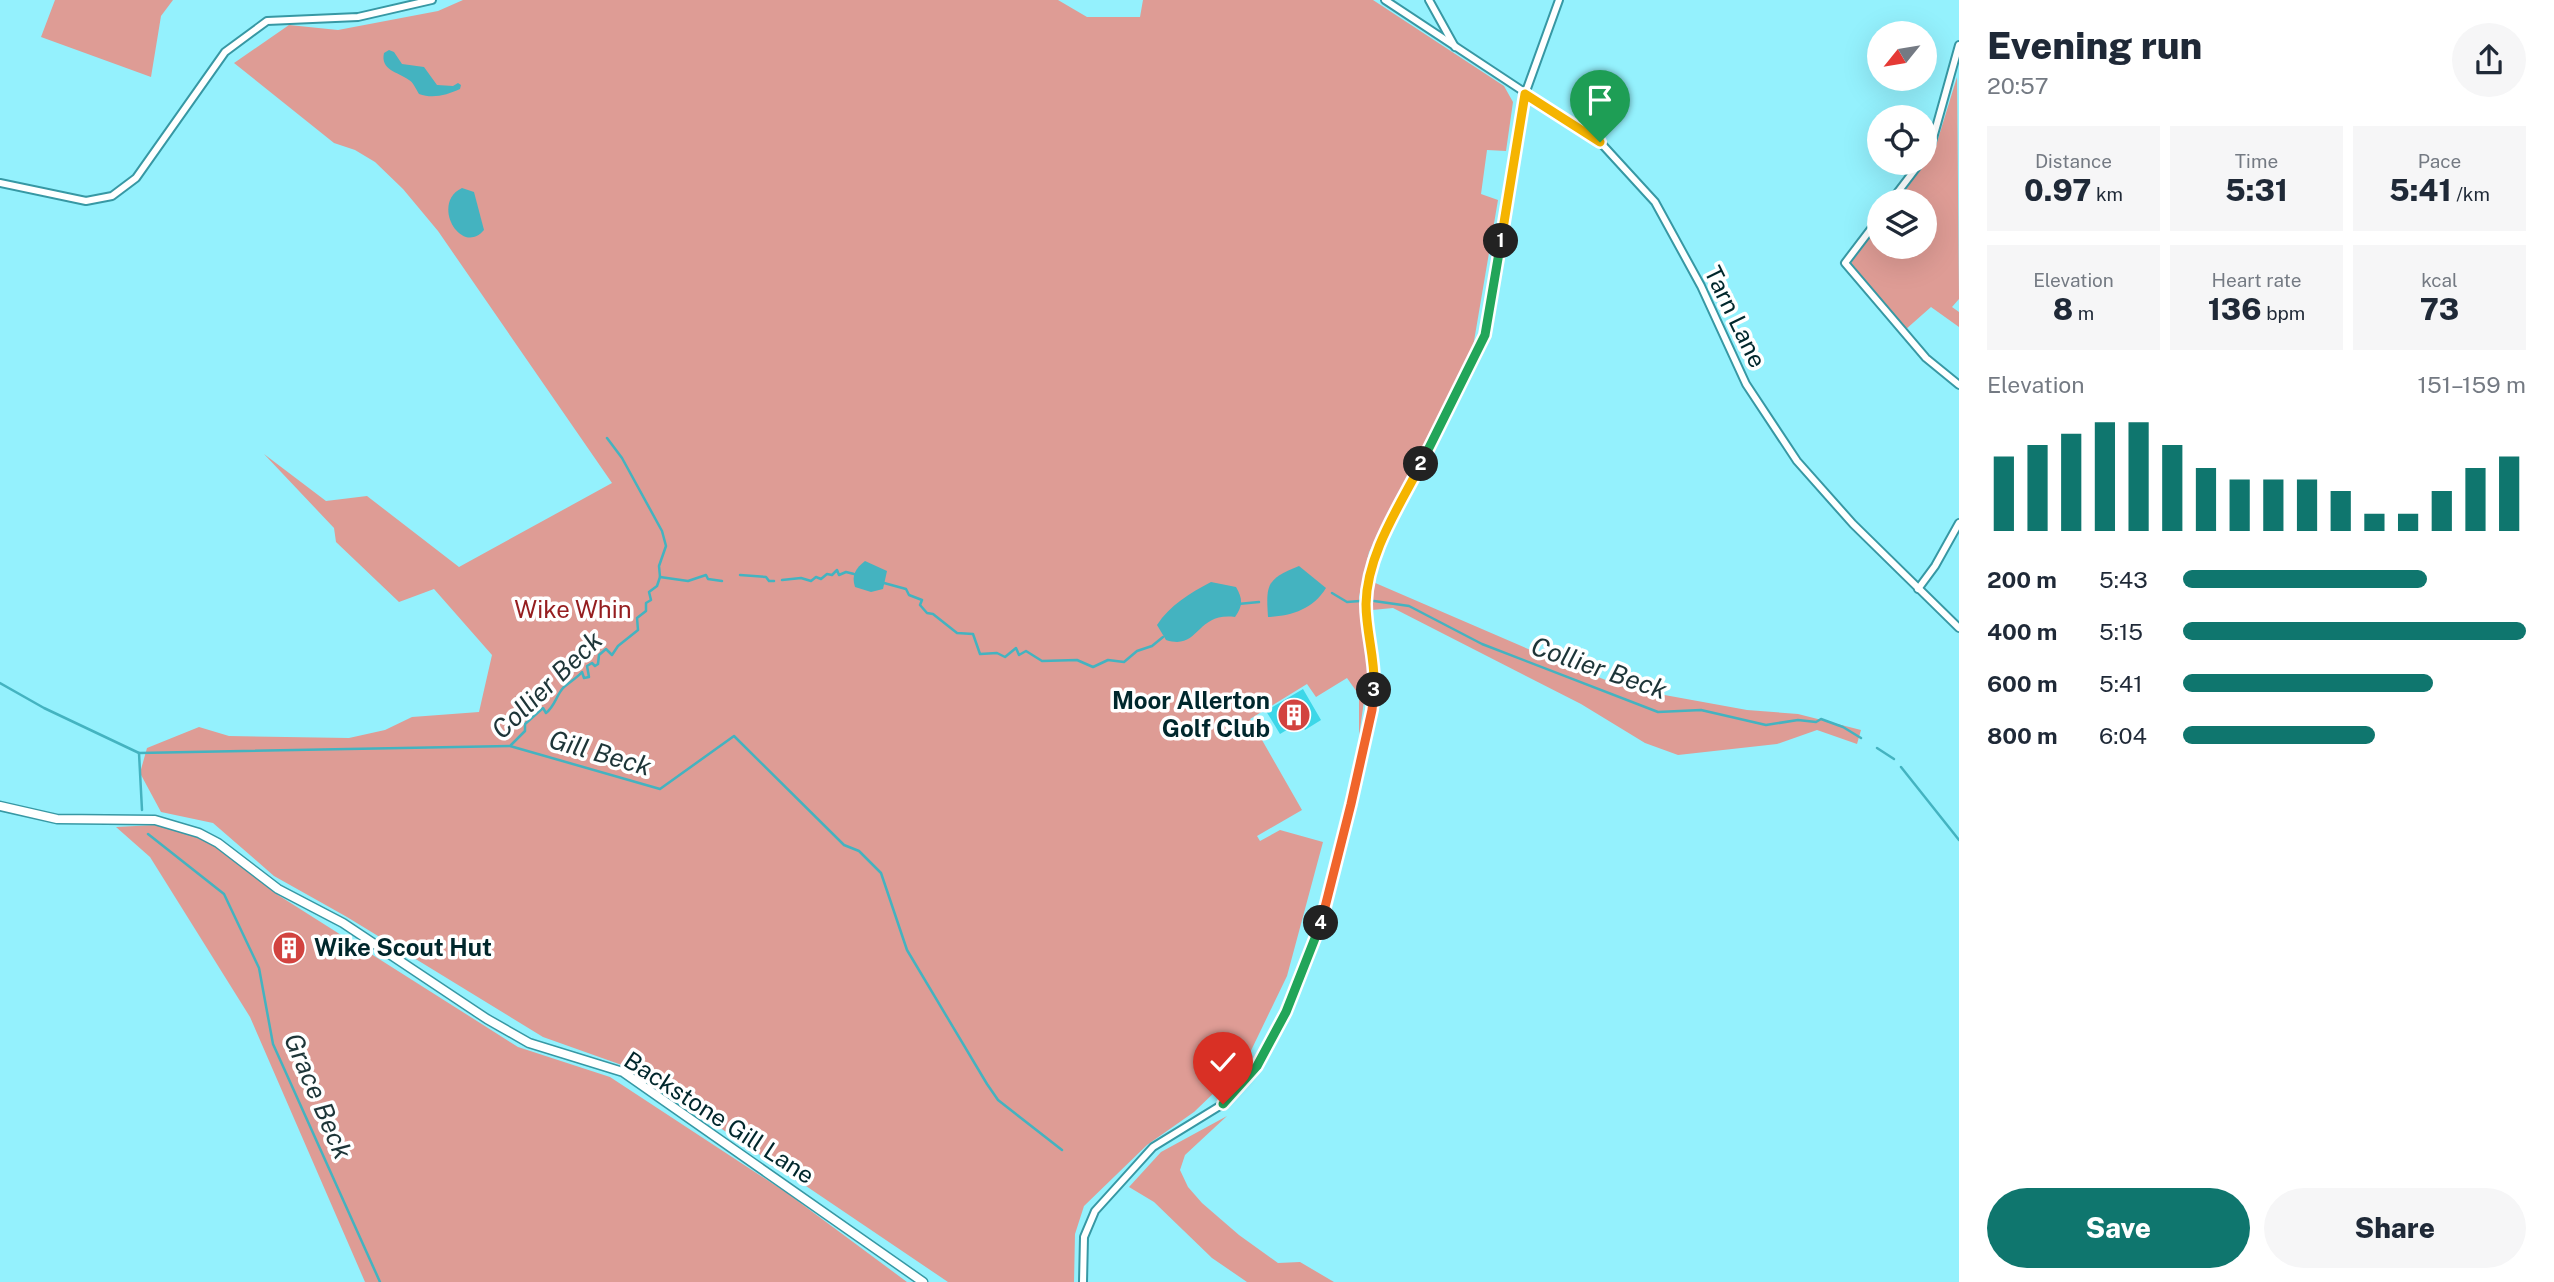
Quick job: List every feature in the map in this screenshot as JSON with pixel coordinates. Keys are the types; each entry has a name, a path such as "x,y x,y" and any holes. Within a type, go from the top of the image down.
{"street":[{"path":"0,183 86,201 112,196 136,178 225,52 267,21 358,17 432,0"},
{"name":"Tarn Lane","path":"1385,0 1600,142 1655,202 1701,286 1746,384 1771,425 1812,481 1959,628"},
{"path":"1429,0 1456,49"},
{"path":"1083,1282 1084,1237 1095,1211 1153,1147 1223,1104 1257,1066 1286,1012 1324,914 1372,710 1375,674 1366,605 1369,574 1381,543 1485,335 1525,94 1559,0"},
{"path":"1937,124 1959,45"},
{"path":"1900,189 1911,175"},
{"path":"1867,234 1845,263 1926,358 1959,385"},
{"path":"1918,589 1935,566 1959,523"},
{"name":"Backstone Gill Lane","path":"0,806 57,819 155,821 199,833 218,842 278,889 343,923 487,1019 529,1043 623,1072 923,1282"}],"green space":[{"path":"55,0 173,0 161,16 151,77 41,37"},
{"name":"Wike Whin","path":"463,0 1058,0 1087,17 1140,17 1143,0 1373,0 1504,86 1513,102 1506,151 1487,150 1481,194 1498,200 1473,347 1369,552 1359,597 1368,673 1359,736 1359,695 1347,678 1316,697 1307,684 1250,719 1302,810 1257,836 1260,841 1280,830 1323,842 1287,976 1245,1063 1194,1112 1147,1145 1084,1206 1075,1234 1074,1282 948,1282 633,1069 543,1037 347,917 274,876 213,823 161,812 140,773 147,748 199,727 229,736 349,738 385,730 412,717 479,712 492,655 434,589 399,602 336,542 334,528 264,454 326,501 367,496 459,567 612,483 438,231 403,189 375,162 355,150 334,143 234,63 289,25 338,30 438,11"},
{"path":"1957,77 1959,299 1952,307 1959,312 1959,327 1931,307 1905,330 1851,263 1867,241 1867,259 1937,259 1937,189 1906,189 1917,175 1937,175 1937,142"},
{"path":"1373,582 1626,688 1747,710 1798,714 1861,730 1857,744 1817,730 1777,744 1678,755 1645,743 1581,704 1393,608 1372,610"},
{"path":"155,825 212,842 278,895 518,1047 610,1077 787,1193 907,1282 365,1282 250,1017 150,857 116,827"},
{"path":"1227,1116 1185,1155 1180,1170 1188,1187 1239,1235 1278,1263 1300,1262 1334,1282 1247,1282 1212,1258 1154,1202 1129,1187 1161,1152"}],"water":[{"path":"389,50 394,52 402,64 424,67 437,85 453,86 458,83 461,85 460,89 440,96 419,94 410,81 387,67 383,59 384,53"},
{"path":"462,188 474,192 484,230 475,237 458,233 449,215 453,195"},
{"path":"865,561 887,571 883,589 871,592 855,587 855,572"},
{"path":"1299,566 1326,588 1315,601 1301,610 1268,617 1267,597 1270,584 1280,575"},
{"path":"1211,582 1236,587 1241,602 1235,617 1212,620 1186,640 1166,640 1157,625 1162,618 1181,600"}],"building":[{"name":"Moor Allerton Golf Club","path":"1303,689 1321,720 1305,730 1300,722 1280,734 1266,711"}],"waterway":[{"path":"607,438 622,458 662,531 666,546 659,566 660,577"},
{"name":"Collier Beck","path":"782,580 801,578 811,581 816,577 821,579 827,574 832,575 837,570 839,575 846,572 854,574"},
{"name":"Collier Beck","path":"511,745 525,731 525,724 543,708 546,713 549,710 565,686 582,672 584,678 589,677 587,666 598,664 599,655 606,649 612,655 618,646 638,630 637,618 646,611 646,603 651,600 649,592 657,586 660,577 688,581 706,575 708,579 722,581"},
{"name":"Collier Beck","path":"740,575 766,577 769,581 774,581"},
{"name":"Collier Beck","path":"884,583 906,589 909,595 922,600 920,605 927,613 933,614 957,633 973,634 980,654 997,653 1005,657 1016,648 1019,655 1026,651 1042,661 1077,660 1093,667 1108,660 1124,662 1137,651 1152,646 1163,637"},
{"name":"Collier Beck","path":"1332,593 1347,602 1360,601"},
{"name":"Collier Beck","path":"1374,601 1409,606 1482,644 1658,712 1701,710 1766,725 1798,720 1816,722 1821,719 1843,727 1861,738"},
{"name":"Collier Beck","path":"1238,604 1259,602"},
{"name":"Gill Beck","path":"0,683 44,708 139,753 510,746 660,789 734,736 844,845 859,851 881,873 907,950 987,1084 998,1100 1062,1150"},
{"name":"Collier Beck","path":"1877,748 1894,759"},
{"name":"Grace Beck","path":"139,753 142,810"},
{"name":"Collier Beck","path":"1901,767 1959,840"},
{"name":"Grace Beck","path":"148,834 224,894 259,968 273,1044 380,1282"}],"place":[{"name":"Moor Allerton Golf Club","path":"1294,715"},
{"name":"Wike Scout Hut","path":"289,948"}],"route":[{"path":"1223,1104 1257,1066 1286,1012 1324,914 1372,710 1375,674 1366,605 1369,574 1381,543 1485,335 1525,94 1600,142"}]}
